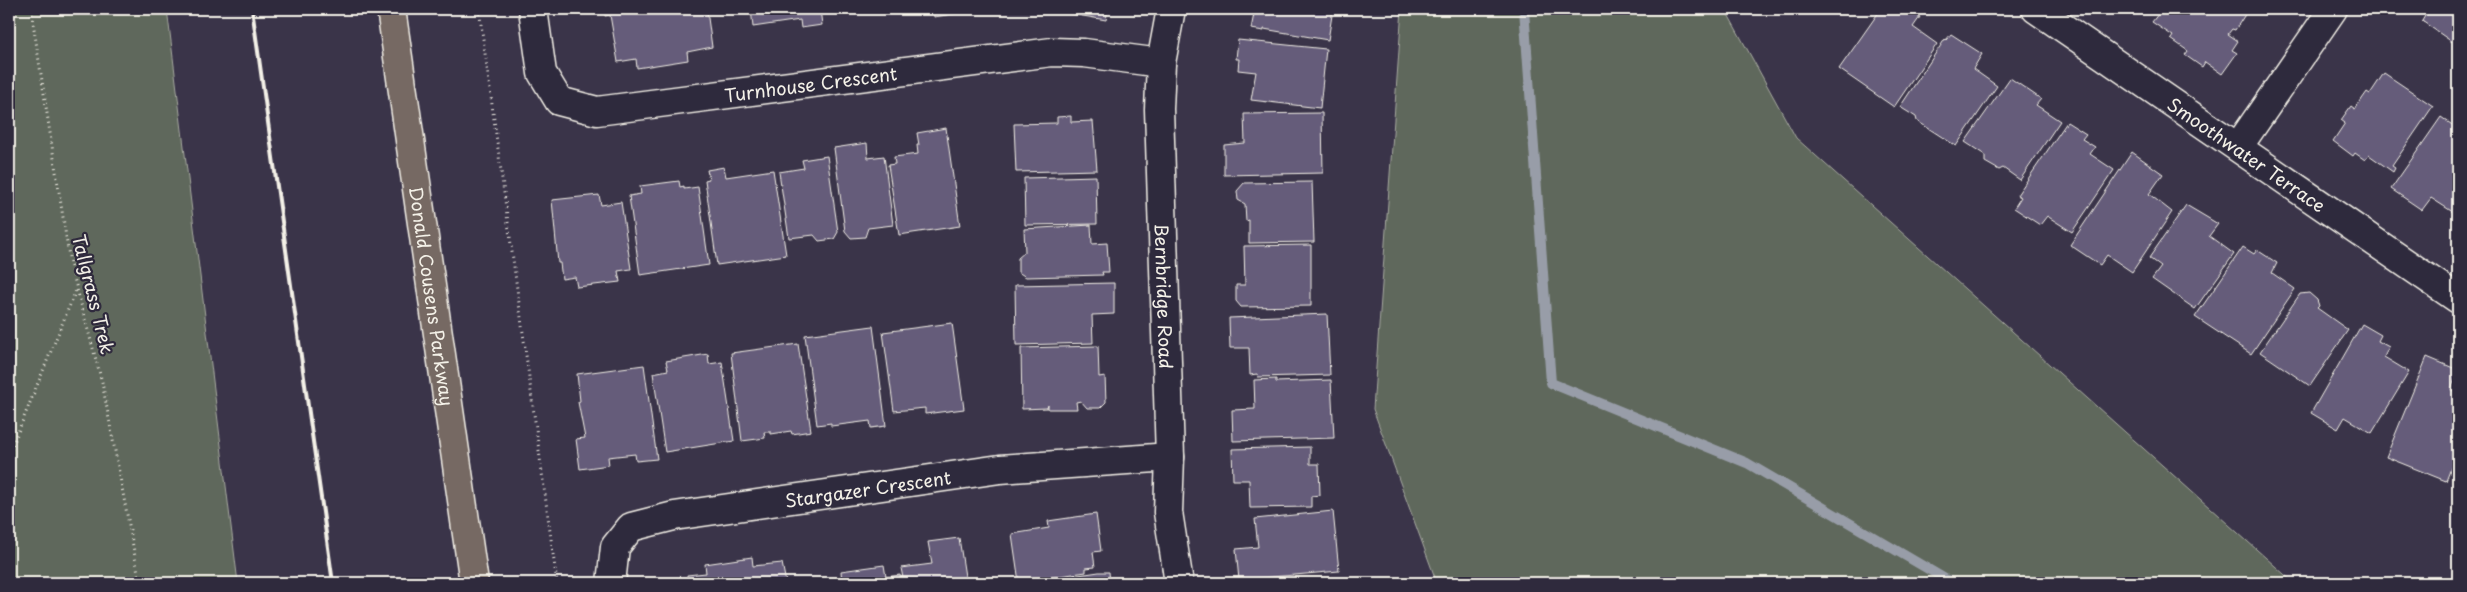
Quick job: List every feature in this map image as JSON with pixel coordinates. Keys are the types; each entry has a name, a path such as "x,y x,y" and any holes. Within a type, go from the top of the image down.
{"main road":[{"name":"Donald Cousens Parkway","path":"391,9 474,583"}],"street":[{"name":"Turnhouse Crescent","path":"533,9 542,73 559,101 597,111 1052,52 1084,53 1161,63"},
{"name":"Bernbridge Road","path":"1171,9 1161,63 1160,109 1170,456 1168,512 1179,583"},
{"name":"Smoothwater Terrace","path":"2036,9 2458,299"},
{"path":"2238,148 2333,9"},
{"name":"Stargazer Crescent","path":"611,583 615,547 631,527 674,516 1000,469 1170,456"}],"path":[{"name":"Tallgrass Trek","path":"31,9 70,263 102,382 140,583"},
{"path":"479,9 557,583"},
{"path":"9,454 77,289"}],"green space":[{"path":"9,9 167,9 238,583 9,583"},
{"path":"1402,9 1725,9 1796,138 2294,583 1437,583 1373,409"}],"building":[{"path":"604,9 700,9 701,13 707,11 712,47 687,52 688,60 637,68 636,59 618,62 610,15 605,16"},
{"path":"751,9 820,9 822,25 801,28 800,20 753,27"},
{"path":"933,9 965,9 966,12 934,17"},
{"path":"1060,9 1108,9 1106,20 1060,12"},
{"path":"1255,9 1333,9 1328,40 1264,29 1264,31 1251,29"},
{"path":"1881,9 1909,9 1920,17 1913,27 1937,44 1894,107 1839,69"},
{"path":"2162,9 2240,9 2246,13 2235,30 2232,29 2228,34 2238,41 2232,50 2237,53 2222,74 2205,62 2202,67 2185,55 2188,51 2171,39 2173,36 2152,22"},
{"path":"2429,9 2458,9 2458,46 2422,21"},
{"path":"1951,34 1982,54 1973,69 1997,86 1956,146 1917,121 1916,117 1900,107 1945,39"},
{"path":"1238,40 1326,49 1320,108 1251,100 1256,72 1238,70 1239,59 1236,59"},
{"path":"2384,73 2433,106 2392,166 2395,168 2393,172 2369,155 2365,160 2355,153 2353,156 2333,141 2345,123 2341,120 2351,106 2355,109 2367,92 2370,94"},
{"path":"2010,78 2041,99 2036,105 2060,121 2020,180 2003,168 1999,170 1985,162 1985,155 1965,142"},
{"path":"1322,113 1323,173 1224,175 1224,145 1245,143 1244,114"},
{"path":"1071,116 1071,122 1093,121 1097,170 1016,172 1014,124 1057,123 1057,117"},
{"path":"2441,117 2458,129 2458,211 2456,214 2431,198 2422,210 2391,189"},
{"path":"2067,122 2086,134 2082,139 2095,147 2090,154 2114,170 2072,232 2047,216 2040,225 2014,208 2021,197 2017,195"},
{"path":"946,128 960,226 899,235 888,165 895,164 894,157 918,154 917,133"},
{"path":"867,143 868,158 884,156 893,225 868,228 865,237 851,238 845,231 834,148"},
{"path":"2132,152 2163,174 2149,194 2172,212 2132,272 2107,255 2100,265 2070,245"},
{"path":"827,156 838,232 834,239 819,241 814,235 789,238 779,172 804,168 802,160"},
{"path":"724,167 726,177 773,170 786,255 717,265 705,180 709,179 707,170"},
{"path":"1096,176 1097,224 1025,225 1024,178"},
{"path":"679,181 680,187 684,186 684,189 698,187 709,265 640,275 629,196 641,194 640,186"},
{"path":"1312,182 1314,242 1249,243 1249,220 1246,221 1245,204 1238,200 1237,191 1244,183"},
{"path":"599,195 601,205 621,202 631,269 618,271 620,282 577,287 575,277 562,279 560,263 558,263 552,200"},
{"path":"2186,205 2218,224 2209,236 2234,254 2195,309 2152,279 2161,267 2149,258"},
{"path":"1091,225 1092,244 1107,243 1109,272 1102,272 1103,275 1026,277 1018,272 1018,258 1025,252 1024,229"},
{"path":"1311,245 1311,306 1241,307 1236,301 1236,285 1245,285 1244,246"},
{"path":"2243,247 2254,254 2257,250 2277,263 2272,273 2295,289 2251,354 2195,317"},
{"path":"1114,283 1114,314 1092,315 1093,343 1016,345 1015,285"},
{"path":"2309,293 2317,300 2319,306 2317,308 2348,330 2310,386 2260,352 2300,294"},
{"path":"1327,314 1330,375 1258,377 1257,374 1250,375 1249,348 1230,348 1229,318"},
{"path":"952,323 964,409 925,414 925,408 894,411 883,332"},
{"path":"2362,324 2381,335 2378,341 2389,347 2384,357 2409,372 2372,433 2345,417 2338,429 2311,413"},
{"path":"873,326 886,426 871,428 870,421 831,426 831,423 817,425 805,335"},
{"path":"798,344 811,431 792,434 791,431 771,434 771,432 764,432 765,438 742,441 731,353"},
{"path":"1098,346 1099,377 1105,376 1106,402 1100,408 1087,408 1081,401 1076,402 1077,409 1048,409 1048,405 1047,408 1022,409 1021,348"},
{"path":"708,354 709,364 722,362 734,441 665,452 653,373 668,370 666,361"},
{"path":"2427,357 2458,370 2451,390 2458,393 2458,450 2446,481 2386,457"},
{"path":"644,365 657,459 636,461 635,454 608,457 609,465 580,469 576,439 585,438 578,402 580,401 577,374"},
{"path":"1276,379 1276,382 1331,380 1334,438 1233,441 1232,410 1255,409 1254,380"},
{"path":"1310,447 1310,464 1319,464 1320,495 1311,496 1311,507 1250,508 1249,480 1233,480 1232,449"},
{"path":"1333,511 1339,571 1239,580 1236,549 1258,547 1255,519"},
{"path":"1096,514 1101,551 1093,552 1095,567 1086,568 1086,572 1019,582 1012,534 1049,528 1048,521"},
{"path":"959,538 966,583 904,583 901,568 932,564 928,542"},
{"path":"752,557 753,566 782,563 786,583 688,583 687,575 706,573 705,564"},
{"path":"884,565 886,577 900,575 901,583 836,583 842,582 841,571"},
{"path":"1109,572 1110,583 1039,583 1038,581"}],"waterway":[{"path":"1524,9 1551,383 1747,463 1952,583"}],"railway":[{"path":"252,9 333,583"}]}
